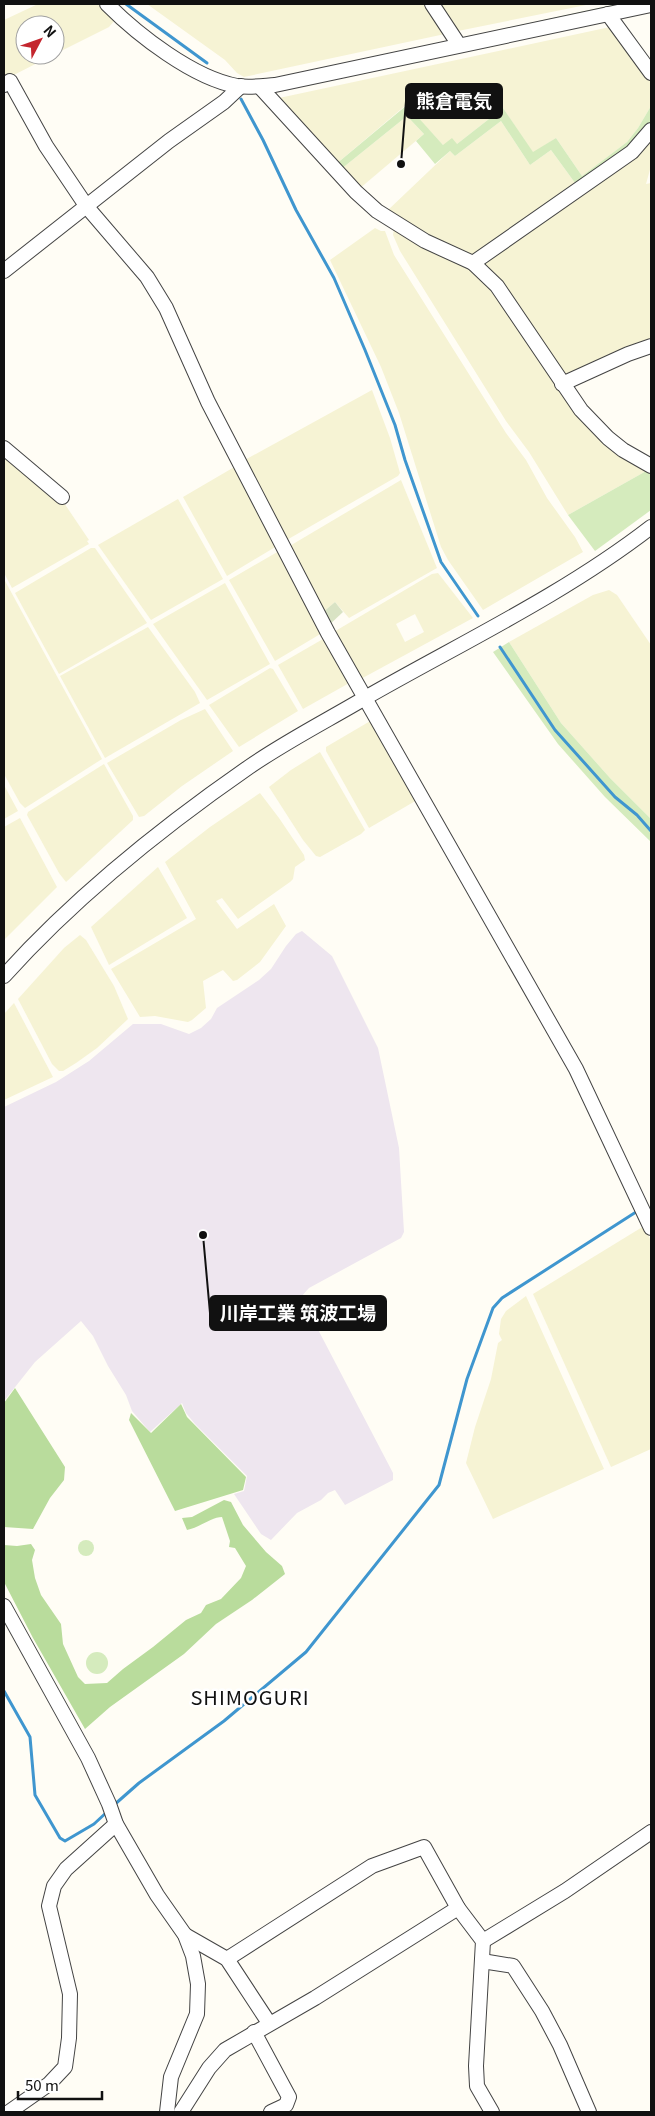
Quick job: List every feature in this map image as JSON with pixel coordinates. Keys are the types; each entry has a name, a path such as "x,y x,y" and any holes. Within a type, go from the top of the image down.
{"street":[{"path":"107,4 146,39 199,73 215,80 241,86 260,87 651,5"},
{"path":"432,4 459,45"},
{"path":"608,14 651,73"},
{"path":"4,85 10,82 46,146 87,207 147,277 166,308 212,411 328,633 576,1069 649,1219"},
{"path":"4,269 87,207 169,141 224,102 241,86"},
{"path":"260,87 356,192 377,211 425,241 473,263 497,286 509,301 562,384 581,410 608,438 623,450 651,466"},
{"path":"473,263 632,152 651,130"},
{"path":"562,384 628,354 651,346"},
{"path":"4,448 62,497"},
{"path":"4,976 73,907 151,839 250,766 365,698 578,579 651,527"},
{"path":"4,1606 88,1758 110,1809 157,1895 185,1935 194,1956 198,1984 197,2014 171,2078 167,2112"},
{"path":"9,2112 49,2084 65,2068 69,2038 70,1994 49,1906 54,1886 110,1809"},
{"path":"483,1941 565,1891 651,1832"},
{"path":"227,1960 372,1866 424,1847 458,1908 483,1941 476,2066 477,2086 492,2112"},
{"path":"181,2112 209,2068 225,2050 315,1998 458,1908"},
{"path":"185,1935 227,1960 269,2024"},
{"path":"482,1961 513,1966 542,2011 560,2046 589,2112"},
{"path":"254,2032 289,2098 286,2105 271,2112"}],"shaded area":[{"path":"38,4 98,4 115,20 109,27 65,49 65,15 15,15 15,65 33,65 4,80 4,20"},
{"path":"147,4 428,4 445,34 244,77 237,73 225,60"},
{"path":"438,4 591,4 458,31"},
{"path":"610,27 651,80 651,106 627,142 582,176 556,138 533,153 503,108 457,144 443,145 406,105 335,165 279,98"},
{"path":"407,116 424,134 359,189 340,170"},
{"path":"501,121 530,165 551,150 578,187 473,257 436,243 387,211 450,151 455,156"},
{"path":"651,139 651,166 646,184 651,183 651,341 565,376 483,265 483,262"},
{"path":"375,228 385,231 394,255 583,552 483,610 441,547 399,413 381,367 330,260"},
{"path":"394,228 440,251 483,277 548,372 648,470 568,515 529,452 506,421 400,251 393,235"},
{"path":"372,390 390,438 400,473 398,476 285,541 243,461"},
{"path":"4,450 62,500 89,540 87,541 89,544 12,588 4,573"},
{"path":"236,466 277,546 227,576 183,497"},
{"path":"401,480 437,568 349,618 335,602 322,613 288,547"},
{"path":"178,499 223,579 151,620 98,545"},
{"path":"91,548 95,548 147,623 59,674 15,593"},
{"path":"279,551 322,633 275,661 229,580"},
{"path":"438,573 473,618 359,680 332,633 432,574","holes":["415,614 424,632 405,642 396,624"]},
{"path":"4,579 102,759 25,808 20,803 4,774"},
{"path":"225,583 270,664 207,700 153,624"},
{"path":"609,590 617,595 651,645 651,819 610,778 561,723 509,642 593,595"},
{"path":"148,627 195,692 200,703 105,758 60,676"},
{"path":"323,639 326,640 351,682 303,709 278,665"},
{"path":"270,668 273,669 298,711 239,747 209,705"},
{"path":"205,709 233,751 182,786 144,816 139,817 107,763 181,720"},
{"path":"372,720 417,800 369,828 326,751 326,747"},
{"path":"320,752 365,830 320,857 316,856 303,840 269,787 291,770"},
{"path":"104,764 133,816 133,820 66,882 59,873 27,815 28,812"},
{"path":"4,785 18,811 4,819"},
{"path":"260,793 304,855 305,860 295,867 293,879 290,882 238,919 222,898 216,901 237,929 274,904 286,926 260,962 237,980 233,981 223,970 203,981 206,1008 192,1020 188,1022 155,1016 140,1017 111,969 196,919 165,862 210,827"},
{"path":"20,818 57,887 4,940 4,827"},
{"path":"158,867 187,918 109,965 91,927"},
{"path":"302,931 332,956 378,1048 399,1148 404,1232 401,1238 309,1288 301,1297 393,1473 393,1480 345,1505 335,1490 328,1493 321,1500 297,1513 271,1540 261,1534 234,1494 244,1491 247,1476 195,1424 186,1413 182,1403 150,1432 132,1411 126,1395 108,1366 93,1336 81,1321 35,1362 4,1401 4,1107 56,1082 89,1061 133,1024 161,1024 189,1034 201,1028 211,1019 217,1008 259,980 271,969 286,946 296,934"},
{"path":"80,935 86,940 114,986 128,1019 97,1048 63,1071 59,1071 52,1064 18,999 64,948"},
{"path":"14,1003 53,1077 4,1100 4,1014"},
{"path":"644,1226 651,1241 651,1449 611,1467 533,1294"},
{"path":"526,1296 604,1469 493,1519 466,1463 475,1427 491,1379 498,1343 502,1340 499,1334 501,1319 506,1311"}],"green space":[{"path":"617,4 641,4 464,38 466,37"},
{"path":"407,105 443,145 452,138 457,144 503,108 533,152 556,138 582,176 627,142 651,106 651,122 641,138 578,187 551,150 530,165 501,121 455,156 450,151 435,164 416,141 424,134 407,116 340,170 335,165"},
{"path":"648,470 651,472 651,510 595,551 568,515"},
{"path":"335,602 343,612 328,626 322,613"},
{"path":"509,642 561,723 610,778 651,819 651,842 605,797 558,744 493,652"},
{"path":"15,1388 65,1467 64,1480 50,1498 33,1529 4,1527 4,1403"},
{"path":"181,1404 187,1417 246,1477 243,1490 175,1511 129,1420 131,1413 151,1433"},
{"path":"224,1500 231,1502 243,1525 266,1552 282,1566 285,1574 252,1600 216,1624 184,1654 110,1707 85,1729 33,1638 4,1582 4,1545 31,1544 35,1550 32,1560 35,1578 41,1595 61,1624 63,1644 78,1677 85,1684 107,1683 186,1620 201,1613 206,1605 221,1599 241,1578 246,1566 235,1548 229,1547 230,1541 222,1517 187,1530 182,1518 192,1517"},
{"path":"83,1540 89,1540 94,1545 92,1554 83,1556 78,1551 78,1545"},
{"path":"97,1652 105,1655 108,1663 105,1671 97,1674 89,1671 86,1663 89,1655"}],"waterway":[{"path":"126,4 207,63"},
{"path":"241,99 263,140 296,210 334,278 395,425 405,460 441,562 478,616"},
{"path":"500,647 555,730 615,797 637,815 651,831"},
{"path":"114,1805 139,1783 224,1721 306,1652 439,1485 467,1379 493,1308 502,1298 636,1212"},
{"path":"4,1691 30,1737 35,1795 60,1838 65,1841 94,1824 108,1811"}],"place":[{"name":"熊倉電気","path":"401,164"},
{"name":"川岸工業 筑波工場","path":"203,1235"}],"district":[{"name":"SHIMOGURI","path":"250,1698"}]}
